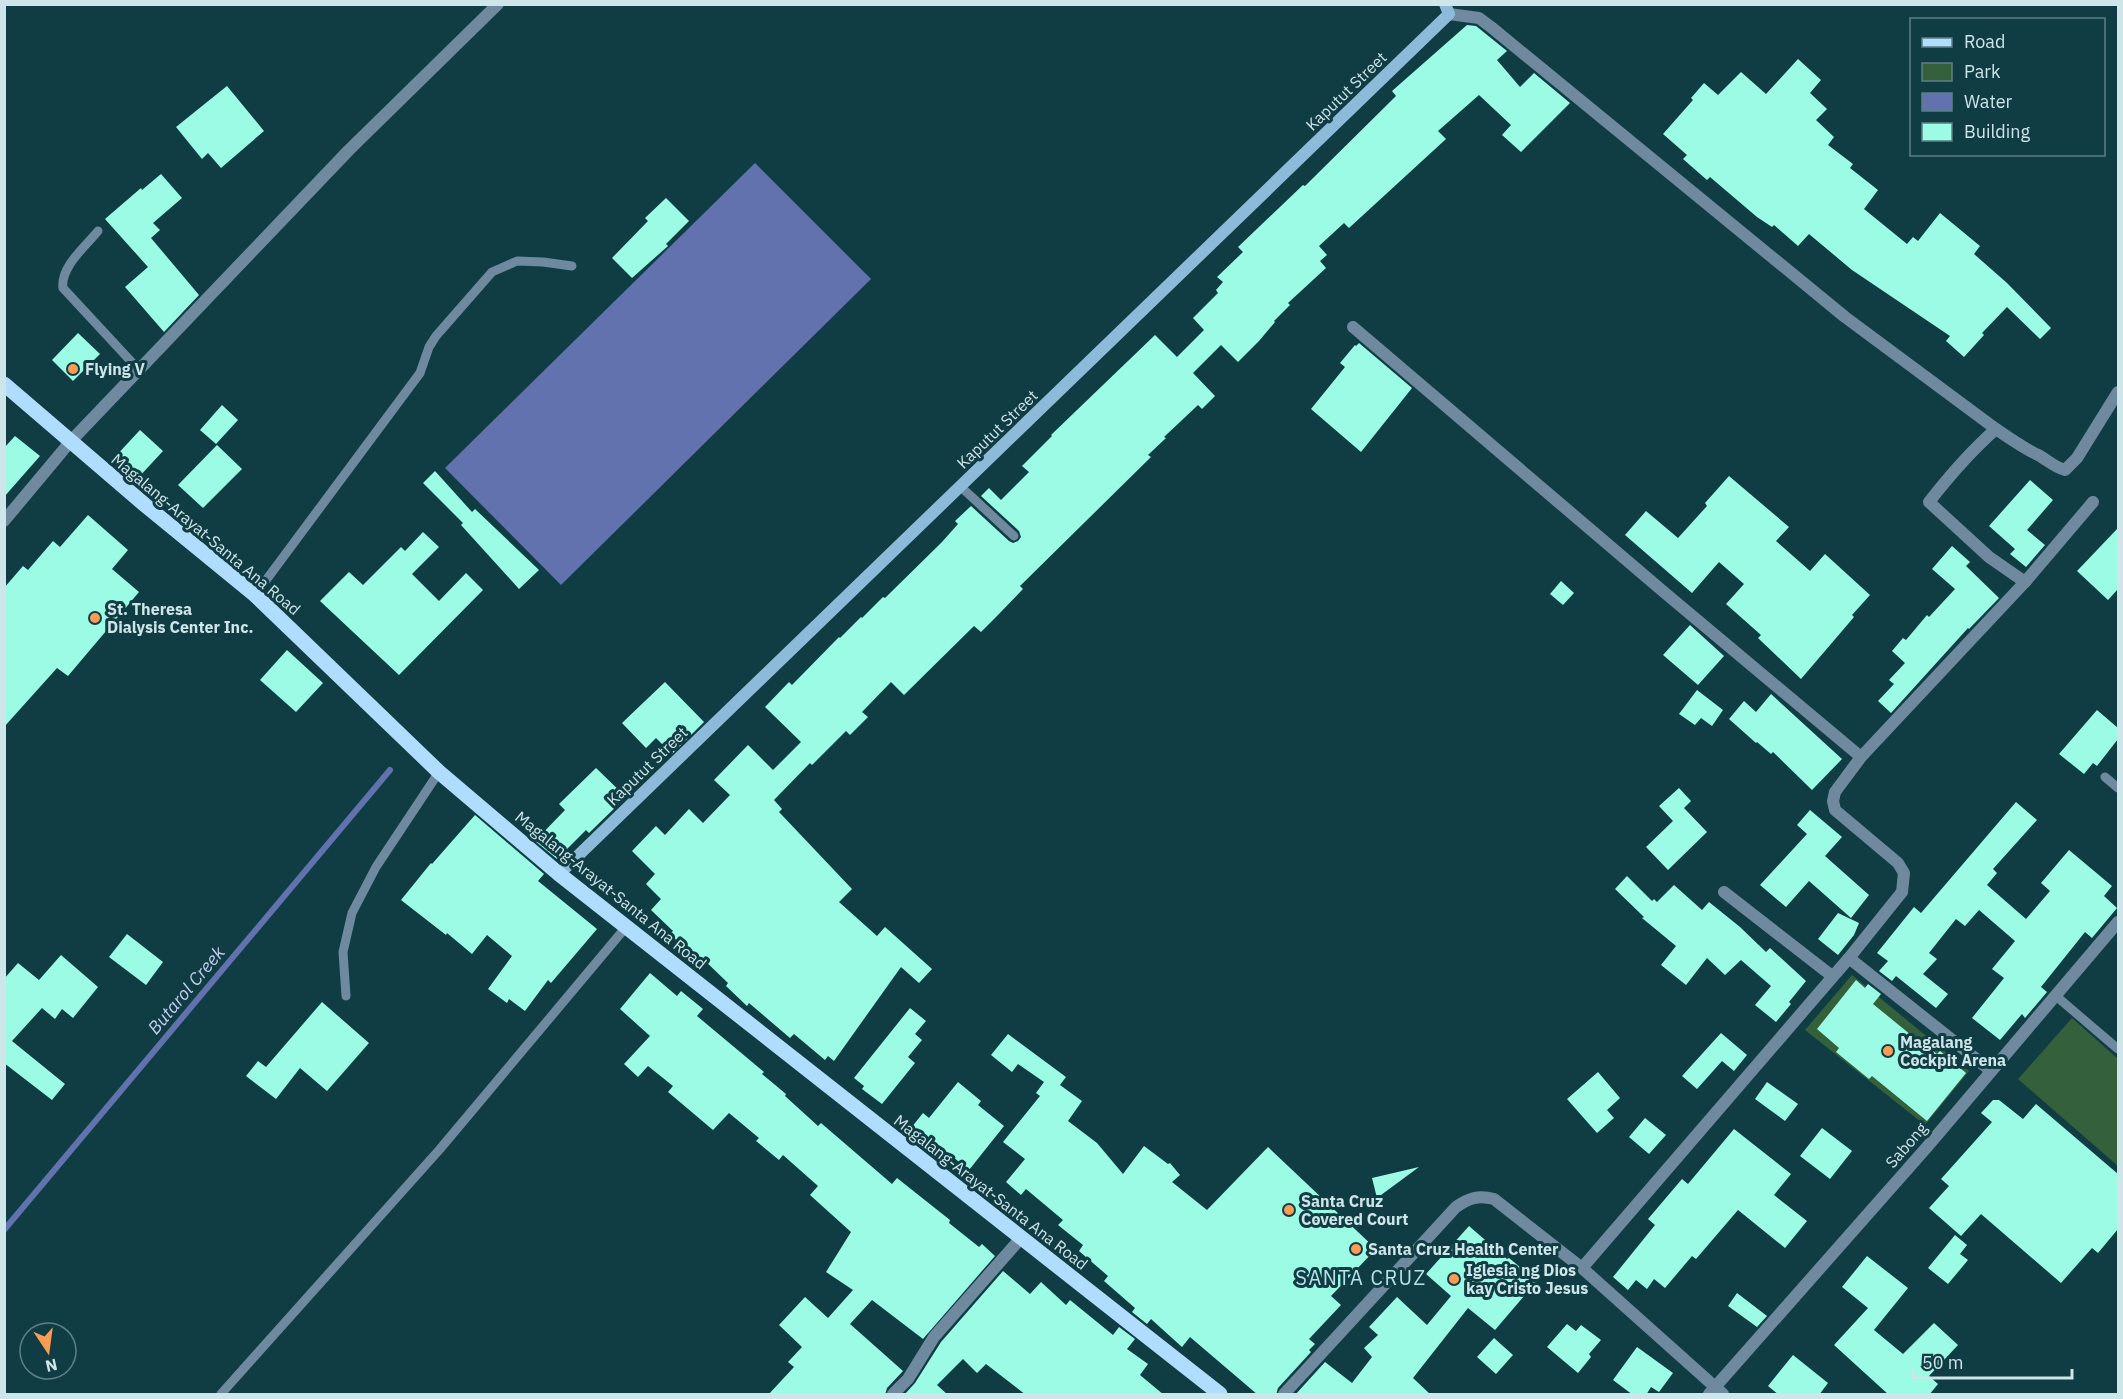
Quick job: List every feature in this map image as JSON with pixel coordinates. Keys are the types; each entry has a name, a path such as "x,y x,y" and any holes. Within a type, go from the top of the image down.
{"main road":[{"name":"Magalang-Arayat-Santa Ana Road","path":"4,384 70,442 255,595 439,772 559,874 1220,1395"}],"street":[{"path":"4,521 70,442 349,150 498,4"},
{"path":"1447,9 1479,18 1491,27 1845,317 1996,429 2055,468 2065,470 2077,458 2118,392"},
{"name":"Kaputut Street","path":"559,874 961,487 1447,9"},
{"path":"1353,327 1862,758"},
{"path":"1996,429 1951,474 1929,502 1989,557 2025,582"},
{"path":"1582,1268 1849,958 1902,892 1905,882 1904,873 1898,863 1835,810 1833,801 1835,792 1862,758 2025,582 2094,502"},
{"path":"1724,892 1832,976"},
{"name":"Sabong","path":"1716,1392 2118,922"},
{"path":"1849,958 1990,1070"},
{"path":"1284,1395 1456,1207 1468,1198 1484,1196 1494,1199 1582,1268 1716,1392"},
{"path":"893,1395 908,1379 934,1336 1021,1238"}],"lane":[{"path":"98,231 66,269 62,282 63,288 139,370"},
{"path":"255,595 420,373 429,347 436,336 492,272 517,261 572,266"},
{"path":"961,487 1014,536"},
{"path":"346,996 343,952 352,913 376,867 439,772"},
{"path":"2105,777 2118,788"},
{"path":"221,1395 440,1149 626,927"},
{"path":"2056,996 2118,1049"}],"green space":[{"name":"Magalang Cockpit Arena","path":"1852,975 1969,1071 1925,1125 1805,1030"},
{"path":"2072,1018 2118,1059 2118,1166 2018,1079"}],"water":[{"path":"755,163 871,279 561,585 445,468"}],"building":[{"path":"1467,25 1476,26 1507,51 1497,60 1520,87 1534,73 1570,103 1521,152 1502,135 1511,125 1479,95 1438,131 1446,139 1349,228 1344,223 1319,246 1327,255 1320,261 1326,268 1288,303 1290,305 1238,362 1221,345 1193,373 1215,396 1202,409 1198,405 1164,437 1166,438 1148,455 1151,457 1020,586 1023,589 981,632 974,626 904,695 891,682 862,712 868,717 850,735 846,731 812,765 810,763 774,800 782,809 779,812 852,889 839,902 877,936 885,927 932,969 919,983 901,967 834,1061 828,1056 825,1060 794,1034 790,1038 749,1003 747,1006 726,986 728,983 701,957 697,960 670,934 673,931 651,910 661,899 646,884 655,874 632,851 656,826 665,835 689,809 703,823 730,795 714,780 748,745 773,770 801,742 765,707 789,682 792,685 839,637 883,597 885,598 942,542 958,524 955,521 971,506 1009,541 1013,543 1018,541 1021,537 1019,531 981,496 989,488 1001,500 1029,472 1022,466 1155,335 1177,357 1204,330 1193,318 1218,293 1216,290 1223,282 1217,277 1243,252 1238,247 1303,185 1305,186 1396,96 1392,91"},
{"path":"1798,59 1821,80 1810,93 1827,109 1816,120 1834,137 1828,145 1853,164 1850,168 1878,190 1864,209 1907,244 1913,237 1918,241 1940,213 1980,246 1974,254 2007,283 2051,328 2040,339 2007,307 1982,333 1984,335 1964,357 1946,341 1950,336 1852,270 1809,234 1798,246 1774,225 1772,227 1757,217 1710,177 1707,180 1683,159 1687,155 1663,134 1693,100 1691,98 1704,83 1718,95 1741,72 1766,94"},
{"path":"227,86 264,131 221,168 208,153 202,159 176,127"},
{"path":"161,174 182,198 153,223 160,230 151,238 199,295 164,332 125,287 148,267 105,219"},
{"path":"666,198 689,221 666,244 668,246 632,278 612,258 648,221 645,218"},
{"path":"78,333 100,354 73,381 52,360"},
{"path":"1359,343 1412,388 1361,452 1311,409 1345,367 1340,363"},
{"path":"222,405 238,420 216,444 200,430"},
{"path":"140,430 163,451 137,479 114,458"},
{"path":"15,436 40,456 4,497 4,448"},
{"path":"217,445 242,469 203,508 178,485"},
{"path":"435,471 472,512 475,509 539,570 519,589 461,525 463,523 423,483"},
{"path":"1729,476 1789,527 1776,541 1810,571 1825,554 1870,595 1801,679 1758,638 1761,635 1726,604 1744,584 1719,562 1692,593 1625,535 1646,511 1678,538 1707,506 1705,503"},
{"path":"2030,480 2053,500 2027,530 2045,545 2026,567 2010,554 2015,549 1989,526"},
{"path":"88,515 128,550 112,569 139,592 68,676 57,668 4,727 4,588 23,566 28,570 53,541 60,547"},
{"path":"2118,528 2118,589 2108,600 2077,571"},
{"path":"423,532 439,547 412,574 439,601 466,573 483,590 399,675 320,601 349,572 363,585 401,547 405,551"},
{"path":"1952,546 1970,562 1966,566 1999,598 1968,628 1891,713 1878,701 1894,684 1889,680 1905,663 1892,651 1903,638 1906,640 1927,615 1929,617 1955,589 1932,569"},
{"path":"1561,581 1574,593 1563,605 1550,594"},
{"path":"1690,625 1724,656 1698,685 1663,655"},
{"path":"287,650 323,683 296,712 260,680"},
{"path":"665,682 704,722 672,754 656,738 646,748 622,723"},
{"path":"1697,690 1723,710 1712,726 1701,718 1695,725 1679,714"},
{"path":"1771,694 1842,759 1812,790 1773,752 1771,754 1756,743 1729,719 1744,701 1756,712"},
{"path":"2097,710 2118,728 2118,739 2097,766 2093,763 2084,774 2059,754"},
{"path":"596,768 626,797 589,833 586,830 557,859 535,841 565,810 559,804"},
{"path":"1679,788 1691,801 1684,808 1707,832 1668,870 1646,847 1673,821 1659,806"},
{"path":"2016,802 2037,820 1993,869 1997,873 1987,885 2026,919 2050,891 2041,883 2069,850 2112,886 2104,896 2117,908 2092,938 2085,932 2041,987 2047,992 2025,1018 2022,1014 2000,1040 1972,1018 2004,978 1992,969 2015,941 1979,910 1965,926 1956,919 1929,953 1937,959 1923,974 1948,994 1936,1008 1896,976 1892,981 1879,971 1888,961 1877,953 1914,907 1921,913"},
{"path":"1810,810 1842,837 1825,856 1869,895 1851,918 1809,881 1786,907 1760,885 1807,834 1797,825"},
{"path":"475,815 544,874 538,881 597,929 551,983 548,980 525,1011 509,999 507,1003 488,989 512,956 487,935 472,954 401,900"},
{"path":"1627,876 1652,901 1654,899 1657,902 1674,885 1702,910 1709,902 1766,952 1770,948 1806,981 1776,1022 1755,1005 1771,986 1741,960 1725,975 1707,958 1686,985 1661,965 1676,946 1642,918 1644,917 1615,889"},
{"path":"1838,913 1859,923 1854,935 1838,955 1818,939"},
{"path":"127,934 163,962 146,985 109,957"},
{"path":"61,955 98,987 73,1018 62,1009 55,1019 42,1008 12,1041 65,1084 52,1100 4,1063 4,979 18,963 39,980"},
{"path":"650,973 677,996 681,991 703,1009 697,1016 764,1072 762,1074 818,1126 821,1123 892,1184 897,1178 950,1220 949,1223 979,1247 982,1244 995,1256 923,1339 872,1300 850,1324 903,1371 887,1388 885,1395 768,1395 794,1367 788,1362 802,1347 779,1325 805,1297 828,1318 853,1290 826,1272 851,1232 810,1195 818,1186 783,1155 779,1160 756,1141 759,1138 729,1113 713,1130 668,1092 673,1086 648,1066 638,1077 624,1064 650,1036 620,1009"},
{"name":"Magalang Cockpit Arena","path":"1856,980 1865,988 1868,984 1881,994 1873,1004 1911,1035 1937,1054 1940,1051 1966,1073 1927,1121 1872,1076 1869,1079 1836,1052 1839,1048 1817,1029"},
{"path":"322,1002 369,1043 327,1091 300,1068 276,1099 246,1076 258,1061 266,1067"},
{"path":"910,1008 926,1021 915,1034 922,1040 908,1057 915,1063 882,1104 862,1089 864,1086 854,1078"},
{"path":"1721,1033 1747,1055 1734,1071 1722,1061 1697,1089 1682,1076"},
{"path":"1008,1034 1066,1077 1060,1085 1082,1101 1068,1121 1097,1143 1123,1174 1144,1146 1168,1164 1170,1163 1180,1175 1172,1182 1207,1210 1268,1147 1376,1249 1331,1296 1341,1305 1309,1339 1315,1344 1309,1350 1311,1352 1278,1388 1276,1395 1258,1395 1190,1337 1182,1347 1151,1319 1147,1324 1132,1312 1135,1308 1104,1281 1108,1276 1079,1251 1083,1245 1058,1225 1063,1220 1026,1189 1021,1195 1006,1182 1025,1159 1003,1142 1040,1096 1036,1093 1044,1082 1018,1064 1012,1072 991,1055"},
{"path":"1598,1072 1620,1098 1607,1110 1614,1118 1597,1133 1567,1099"},
{"path":"958,1082 981,1101 978,1105 1004,1126 969,1170 937,1144 935,1147 911,1128 923,1113 929,1118"},
{"path":"1767,1082 1798,1104 1785,1121 1755,1099"},
{"path":"1993,1100 1999,1100 2023,1119 2036,1104 2118,1174 2118,1229 2098,1253 2092,1248 2061,1283 1981,1214 1961,1236 1929,1208 1949,1186 1941,1179 1992,1122 1981,1113"},
{"path":"1645,1118 1666,1135 1649,1154 1629,1137"},
{"path":"1822,1128 1852,1151 1830,1179 1800,1156"},
{"path":"1734,1129 1791,1174 1774,1195 1807,1221 1785,1248 1738,1210 1696,1259 1692,1256 1665,1288 1654,1279 1647,1289 1636,1280 1628,1290 1613,1277 1655,1225 1648,1219 1682,1179 1688,1184"},
{"path":"1419,1167 1377,1198 1372,1178"},
{"path":"1469,1226 1537,1281 1495,1330 1468,1308 1413,1378 1431,1395 1295,1395 1325,1362 1352,1383 1372,1357 1364,1348 1378,1335 1369,1327 1397,1297 1427,1325 1451,1296 1426,1274"},
{"path":"1955,1235 1967,1245 1960,1254 1968,1260 1948,1284 1928,1268"},
{"path":"1867,1256 1908,1288 1874,1330 1903,1354 1934,1323 1958,1345 1929,1376 1938,1384 1929,1395 1889,1395 1834,1345 1868,1308 1842,1287"},
{"path":"1003,1271 1030,1294 1041,1282 1066,1305 1070,1300 1113,1335 1119,1327 1135,1339 1127,1349 1148,1364 1140,1375 1164,1395 1026,1395 986,1364 977,1373 963,1359 937,1385 948,1395 904,1395 915,1383 941,1342"},
{"path":"1737,1293 1767,1316 1757,1327 1728,1306"},
{"path":"1567,1324 1576,1331 1581,1325 1601,1340 1589,1354 1591,1357 1578,1373 1547,1347"},
{"path":"1494,1338 1513,1355 1496,1374 1477,1357"},
{"path":"1637,1347 1673,1373 1659,1392 1651,1387 1646,1395 1633,1395 1613,1380"},
{"path":"1793,1355 1828,1383 1819,1395 1779,1395 1768,1386"}],"waterway":[{"name":"Butarol Creek","path":"4,1230 390,770"}],"place":[{"name":"Flying V","path":"73,369"},
{"name":"St. Theresa Dialysis Center Inc.","path":"95,618"},
{"name":"Magalang Cockpit Arena","path":"1888,1051"},
{"name":"Santa Cruz Covered Court","path":"1289,1210"},
{"name":"Santa Cruz Health Center","path":"1356,1249"},
{"name":"Iglesia ng Dios kay Cristo Jesus","path":"1454,1279"}],"district":[{"name":"SANTA CRUZ","path":"1361,1277"}]}
